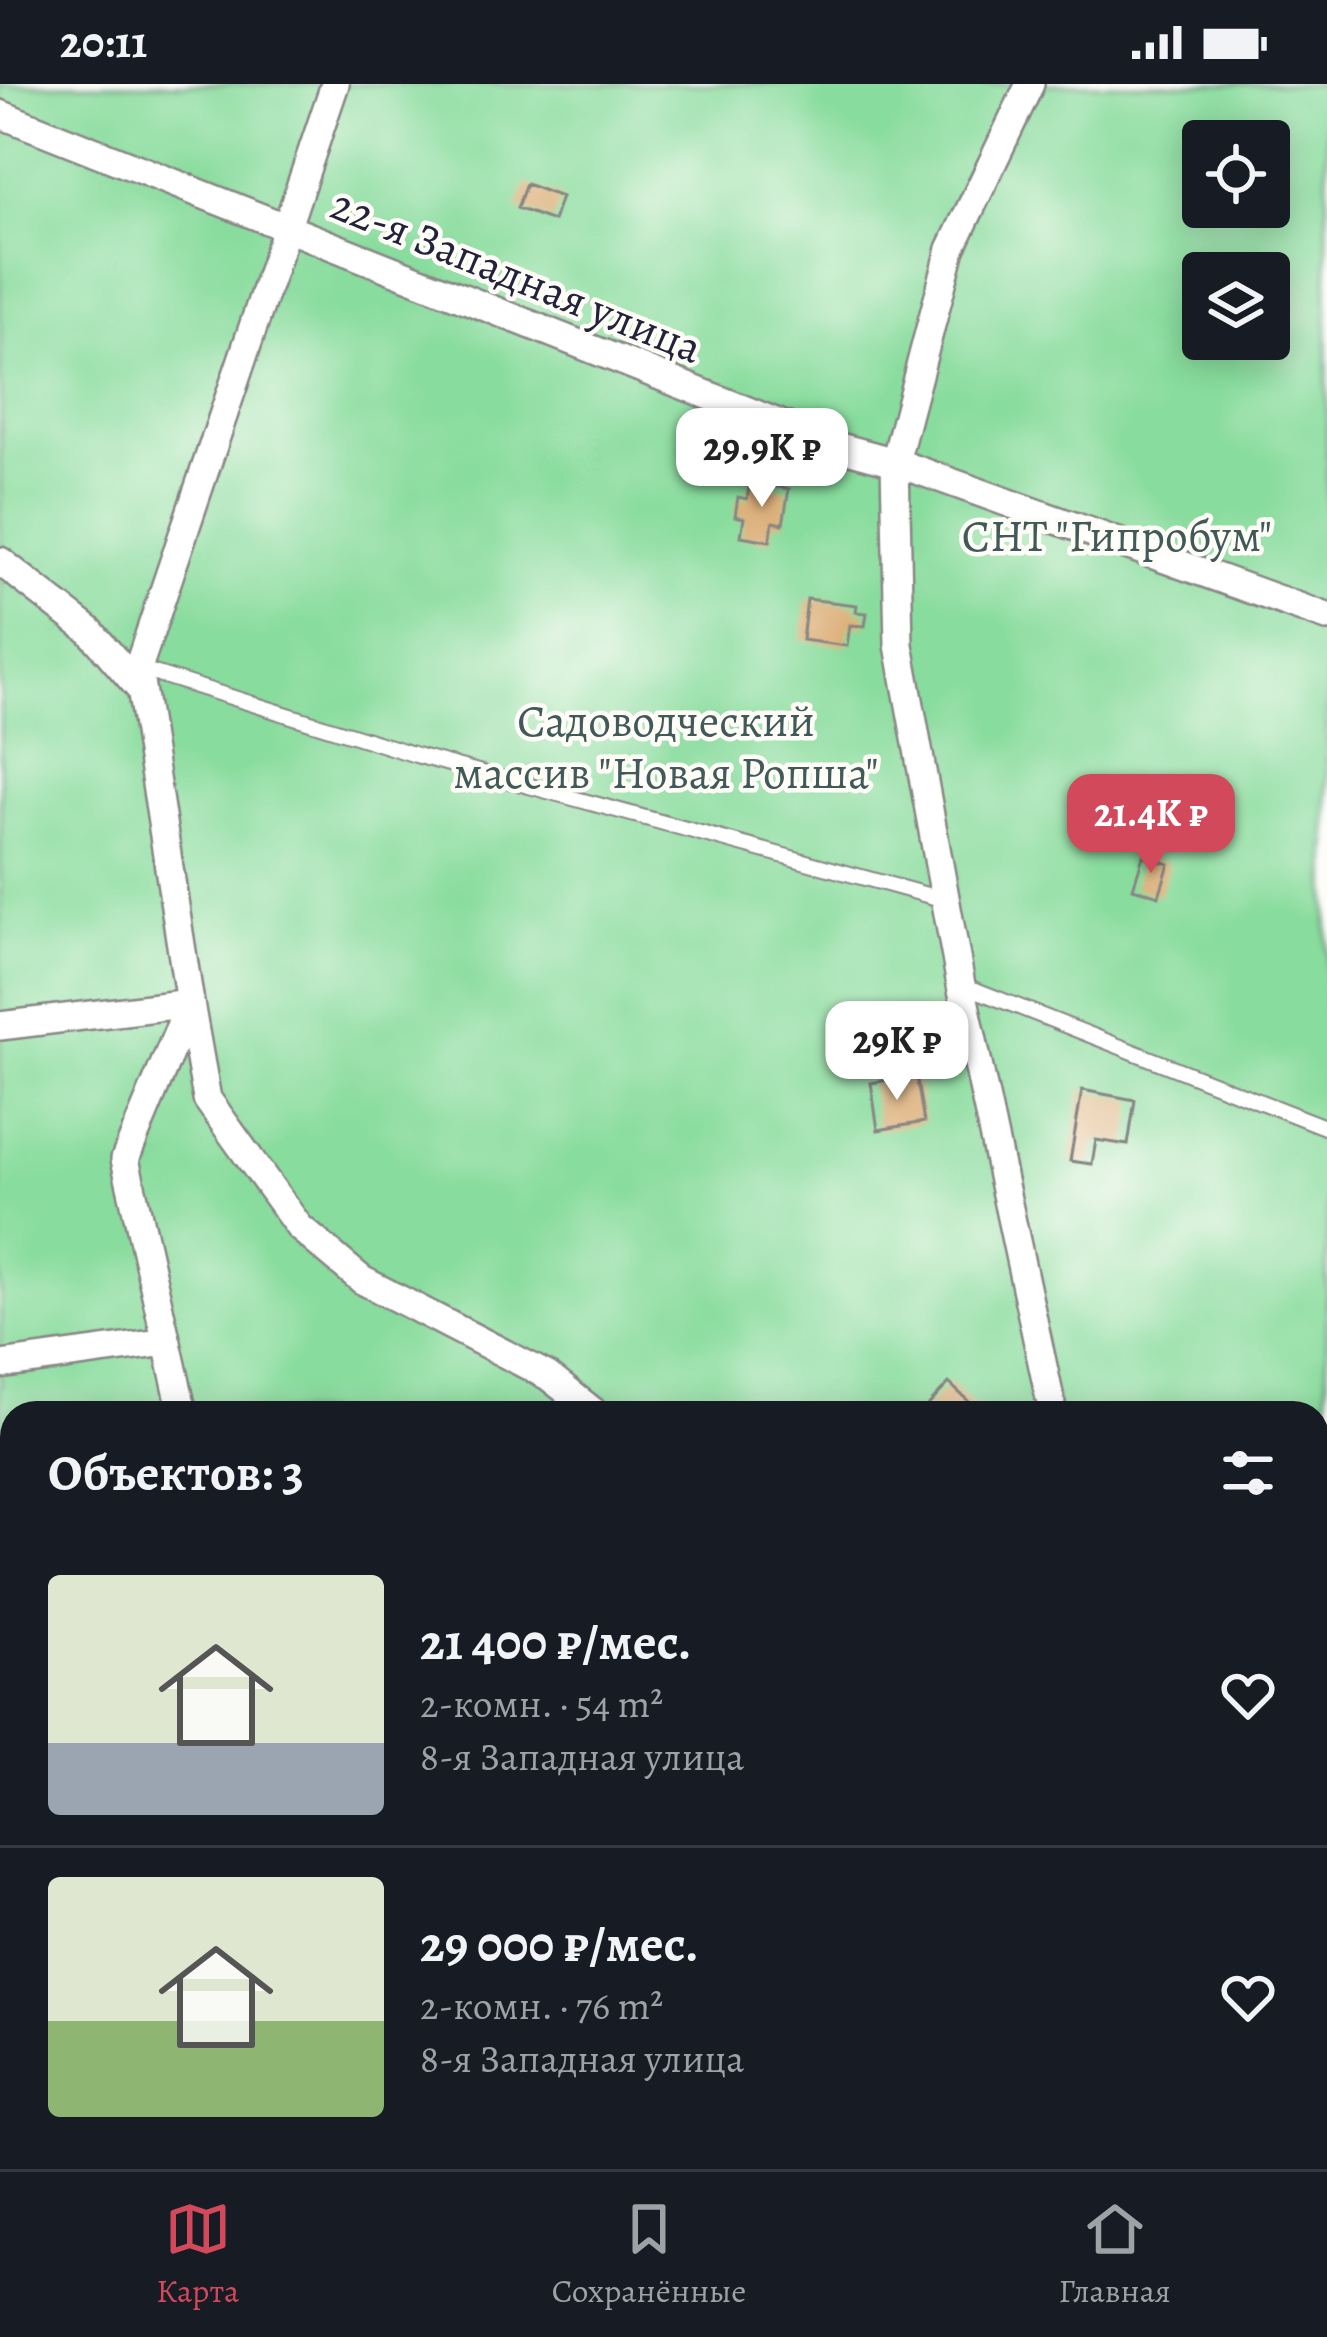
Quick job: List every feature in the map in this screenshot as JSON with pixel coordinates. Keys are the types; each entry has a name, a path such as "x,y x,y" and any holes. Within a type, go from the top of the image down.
{"street":[{"path":"335,84 139,679 207,1099 299,1227 362,1280 548,1376 580,1401"},
{"path":"1030,84 951,249 895,462 899,645 961,985 1050,1401"},
{"name":"22-я Западная улица","path":"0,114 836,446 895,462 1327,617"},
{"path":"0,561 89,631 139,679"},
{"path":"0,1025 190,1003"},
{"path":"180,1401 124,1159 190,1003"},
{"path":"0,1365 166,1342"}],"lane":[{"path":"139,679 945,899"},
{"path":"961,985 1327,1128"}],"green space":[{"name":"Садоводческий массив \"Новая Ропша\"","path":"0,84 1327,84 1327,1401 0,1401"}],"building":[{"path":"526,184 561,197 553,221 517,208"},
{"path":"750,482 789,489 783,524 773,522 770,541 741,536 744,518 735,516 738,497 747,499"},
{"path":"807,599 857,605 856,612 867,613 865,626 850,625 847,646 802,640"},
{"path":"1143,856 1169,864 1159,896 1133,888"},
{"path":"916,1075 924,1122 878,1130 871,1083"},
{"path":"1082,1090 1135,1100 1128,1145 1096,1140 1092,1164 1070,1161"},
{"path":"949,1383 968,1401 932,1401"}],"park label":[{"name":"СНТ \"Гипробум\"","path":"1117,535"}]}
